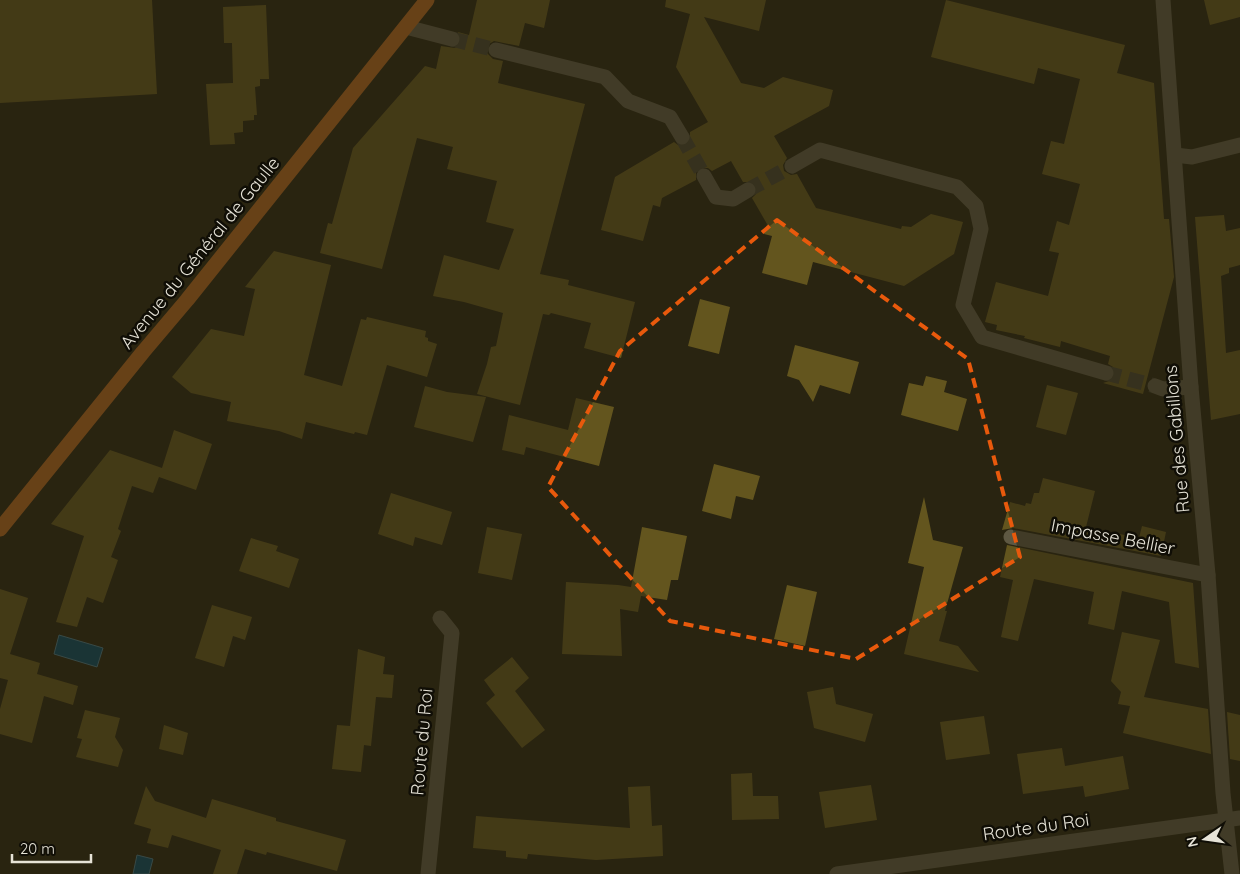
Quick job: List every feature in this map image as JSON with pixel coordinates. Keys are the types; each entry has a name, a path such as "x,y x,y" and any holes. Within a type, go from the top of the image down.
{"main road":[{"name":"Avenue du Général de Gaulle","path":"0,529 428,0"}],"street":[{"name":"Rue des Gabillons","path":"1163,0 1191,387 1208,575 1223,794 1233,819 1232,874"},
{"path":"406,27 452,39"},
{"path":"496,50 605,77 628,101 670,118 682,137"},
{"path":"1175,155 1192,157 1240,145"},
{"path":"792,166 820,150 957,187 976,206 981,229 963,305 982,337 1106,373"},
{"path":"704,176 716,197 733,199 748,190"},
{"path":"1155,386 1163,389 1191,387"},
{"name":"Impasse Bellier","path":"1011,537 1208,575"},
{"name":"Route du Roi","path":"428,874 452,633 440,618"},
{"name":"Route du Roi","path":"836,874 1233,819"}],"highlighted area":[{"path":"777,220 968,359 1020,557 856,659 670,621 548,487 620,351"}],"water":[{"path":"59,635 103,648 97,667 54,654"},
{"path":"137,855 153,859 149,874 133,874"}],"building":[{"path":"0,0 152,0 157,94 0,103"},
{"path":"477,0 550,0 544,28 525,23 519,46 494,41 489,44 487,53 493,59 503,61 498,83 585,104 540,274 569,280 568,285 635,302 621,358 584,348 591,323 551,313 549,315 543,314 520,405 477,394 491,347 496,346 503,313 433,296 444,255 499,270 514,229 486,222 497,181 447,169 453,147 417,138 382,269 320,253 328,223 332,224 353,148 425,66 436,69 441,46 455,48 461,41 458,32 469,35"},
{"path":"666,0 766,0 759,31 704,17 741,83 764,88 783,77 833,90 829,106 774,136 787,158 783,165 784,171 791,175 797,174 816,208 901,229 902,226 911,227 931,214 963,222 954,254 904,286 813,262 807,285 762,273 772,236 764,234 767,224 752,198 756,194 756,186 752,182 743,182 731,161 712,171 708,168 700,168 696,172 696,180 662,198 660,207 653,205 643,241 601,230 615,177 674,142 678,145 686,145 690,141 690,132 708,122 676,67 690,14 665,7"},
{"path":"946,0 1125,45 1117,73 1154,83 1164,219 1169,219 1174,277 1143,394 1103,383 1112,380 1115,375 1113,367 1108,364 1110,356 1061,341 1060,347 1024,338 1025,336 996,330 997,325 985,322 996,282 1048,296 1059,253 1049,251 1057,221 1069,225 1080,184 1042,174 1051,141 1064,144 1080,79 1038,68 1034,84 931,57"},
{"path":"1204,0 1240,0 1240,17 1210,25"},
{"path":"266,5 269,79 260,79 260,86 255,87 257,115 254,115 254,120 243,121 243,132 234,133 235,144 210,145 206,84 233,83 232,43 224,43 223,7"},
{"path":"1224,215 1226,231 1240,228 1240,265 1229,268 1229,273 1221,276 1226,353 1240,350 1240,414 1211,420 1195,217"},
{"path":"274,251 331,265 304,375 342,386 361,319 366,320 367,317 426,331 425,337 428,338 428,341 437,344 427,377 387,365 367,435 355,432 354,434 306,422 302,439 279,431 227,421 231,402 191,393 172,377 211,329 244,336 255,289 245,287"},
{"path":"700,299 730,307 719,354 688,346"},
{"path":"795,345 859,362 850,394 820,385 813,402 799,380 787,376"},
{"path":"926,376 947,381 944,392 967,399 958,431 901,415 909,383 923,386"},
{"path":"1047,385 1078,393 1066,435 1036,427"},
{"path":"425,386 447,392 486,397 473,442 414,427"},
{"path":"576,398 614,407 599,466 526,447 524,455 502,450 509,415 568,430"},
{"path":"174,430 212,444 196,490 159,477 153,493 132,486 118,529 121,531 111,557 118,560 103,603 87,597 77,627 56,622 84,536 51,524 110,450 162,468"},
{"path":"714,464 760,476 753,500 736,496 731,519 702,511"},
{"path":"1043,478 1095,491 1086,527 1139,538 1142,526 1166,532 1161,556 1013,528 1002,530 1010,502 1025,506 1026,503 1031,504 1034,493 1039,493"},
{"path":"391,493 452,512 442,545 415,537 413,546 378,534"},
{"path":"924,497 933,540 963,547 945,611 947,611 939,641 958,646 979,672 904,654 924,567 908,563"},
{"path":"487,527 522,534 512,580 478,573"},
{"path":"642,527 687,536 678,580 671,580 667,600 641,596 638,612 620,609 622,656 562,654 566,582 631,587"},
{"path":"251,538 278,546 276,551 299,559 289,588 239,571"},
{"path":"1007,545 1193,583 1199,668 1175,663 1169,602 1122,591 1114,630 1088,624 1094,592 1034,579 1018,641 1001,637 1013,580 1000,577"},
{"path":"787,585 817,592 805,646 774,639"},
{"path":"0,589 28,598 10,654 40,663 37,674 78,686 73,705 44,696 32,743 0,734 0,709 8,680 0,678"},
{"path":"212,605 252,617 245,640 233,636 224,667 195,658"},
{"path":"1122,632 1160,640 1144,697 1208,709 1211,754 1123,733 1130,706 1118,704 1121,692 1111,681"},
{"path":"358,649 385,657 383,674 394,675 392,698 376,697 371,746 364,745 361,772 332,769 337,725 350,726"},
{"path":"512,657 529,678 515,691 545,730 522,748 486,703 495,695 484,680"},
{"path":"833,687 836,704 873,714 865,742 814,728 807,692"},
{"path":"85,710 120,718 115,737 123,750 118,767 76,757 82,739 77,738"},
{"path":"1227,712 1240,715 1240,761 1230,759"},
{"path":"984,716 990,754 946,760 940,722"},
{"path":"164,725 188,733 183,755 159,749"},
{"path":"1062,748 1065,766 1123,756 1129,789 1085,797 1083,786 1023,794 1017,754"},
{"path":"752,773 753,796 778,796 779,819 732,820 731,774"},
{"path":"871,785 877,820 825,828 819,792"},
{"path":"146,786 155,801 206,818 212,799 276,818 276,821 346,840 337,871 267,852 266,855 245,849 237,874 213,874 221,850 172,835 168,848 147,843 151,829 134,824"},
{"path":"650,786 652,826 662,825 663,856 596,860 528,854 527,859 506,857 506,851 473,848 476,816 630,828 628,787"}],"tunnel":[{"path":"452,39 496,50"},
{"path":"682,137 704,176"},
{"path":"748,190 792,166"},
{"path":"1106,373 1155,386"}]}
